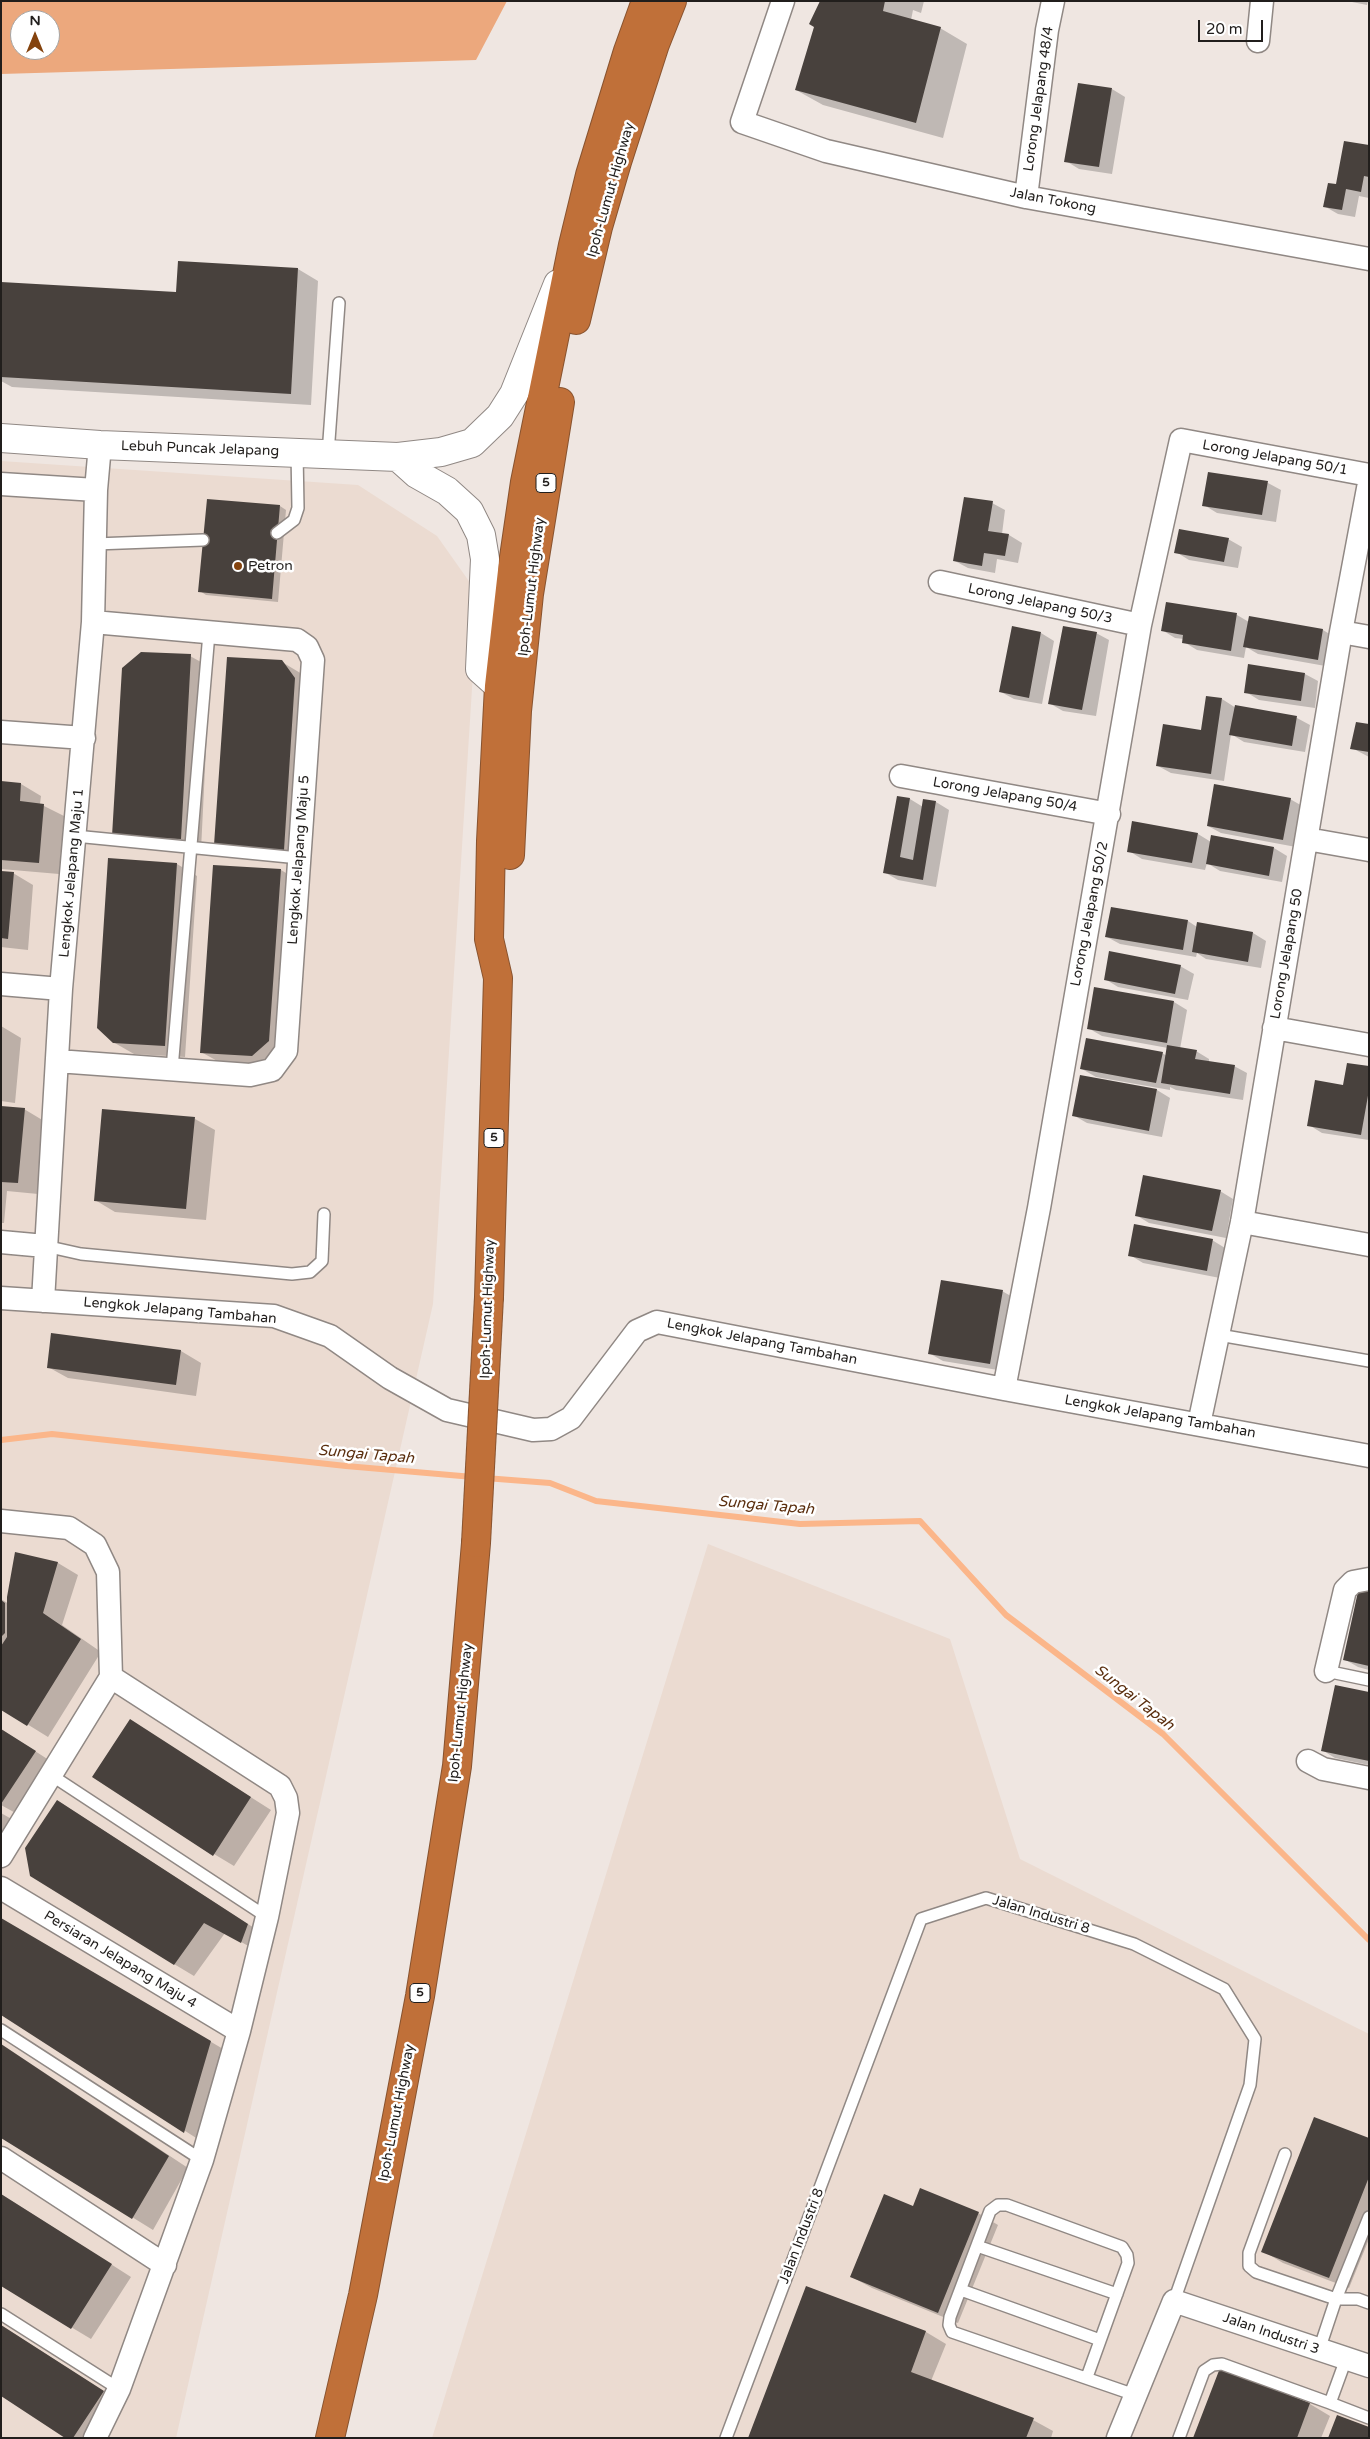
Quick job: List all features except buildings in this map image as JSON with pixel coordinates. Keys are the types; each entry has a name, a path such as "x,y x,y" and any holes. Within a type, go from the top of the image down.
{"highway":[{"name":"Ipoh-Lumut Highway","path":"330,2438 362,2295 421,1986 457,1766 476,1543 489,1297 498,978 489,939 499,686 512,571 525,482 573,245 593,165 628,51 646,1"},
{"name":"Ipoh-Lumut Highway","path":"498,978 506,954 517,712 529,594 560,398 598,227 655,44 672,1"}],"street":[{"name":"Jalan Tokong","path":"783,1 775,19 742,122 826,151 1026,197 1369,259"},
{"name":"Lorong Jelapang 48/4","path":"1026,197 1047,30 1053,1"},
{"path":"1258,41 1262,1"},
{"name":"Lebuh Puncak Jelapang","path":"1,438 100,445 398,457 441,452 472,443 500,416 514,394 573,245"},
{"name":"Lorong Jelapang 50/1","path":"1181,440 1369,475"},
{"name":"Lorong Jelapang 50/2","path":"1004,1389 1108,814 1140,625 1181,440"},
{"name":"Lengkok Jelapang Maju 1","path":"43,1301 61,989 93,622 96,490 100,445"},
{"path":"398,457 417,474 447,491 469,511 481,535 485,559 480,669 499,686"},
{"name":"Lorong Jelapang 50","path":"1199,1424 1242,1222 1341,632 1369,483"},
{"path":"1,484 96,490"},
{"name":"Lorong Jelapang 50/3","path":"940,582 1140,625"},
{"name":"Lengkok Jelapang Maju 5","path":"57,1061 250,1075 272,1070 286,1051 313,660 307,647 297,640 93,622"},
{"path":"1341,632 1369,637"},
{"path":"1,732 84,738"},
{"name":"Lorong Jelapang 50/4","path":"901,776 1108,814"},
{"path":"1307,839 1369,850"},
{"path":"1,984 61,989"},
{"path":"1274,1028 1369,1045"},
{"path":"1242,1222 1369,1245"},
{"path":"1,1242 45,1246"},
{"name":"Lengkok Jelapang Tambahan","path":"1,1298 274,1316 330,1336 390,1378 447,1410 532,1430 551,1429 571,1418 638,1331 658,1322 1004,1389 1369,1456"},
{"path":"1,1521 69,1528 95,1545 108,1572 110,1677 1,1856"},
{"path":"1326,1671 1346,1590 1361,1580"},
{"path":"95,2438 119,2389 202,2160 239,2031 267,1917 288,1814 286,1798 280,1786 110,1677"},
{"path":"1308,1761 1323,1768 1369,1778"},
{"name":"Persiaran Jelapang Maju 4","path":"1,1888 239,2031"},
{"path":"1,2158 165,2266"},
{"name":"Jalan Industri 3","path":"1174,2301 1369,2366"},
{"name":"Jalan Industri 8","path":"1118,2438 1174,2301"}],"lane":[{"path":"328,454 339,303"},
{"path":"277,533 294,520 298,508 297,452"},
{"path":"95,544 203,540"},
{"path":"172,1069 209,633"},
{"path":"75,836 299,858"},
{"path":"45,1246 81,1254 292,1274 310,1272 322,1261 324,1214"},
{"path":"1219,1335 1369,1361"},
{"path":"1326,1671 1369,1680"},
{"path":"51,1775 267,1917"},
{"name":"Jalan Industri 8","path":"726,2438 921,1919 986,1898 1134,1944 1224,1989 1255,2039 1250,2085 1174,2301"},
{"path":"1,2030 202,2160"},
{"path":"1285,2154 1249,2253 1249,2266 1256,2272 1336,2299 1358,2299 1369,2303"},
{"path":"1087,2377 1128,2263 1128,2256 1122,2247 1007,2205 998,2205 990,2211 961,2290 949,2325 952,2332 1135,2395"},
{"path":"1319,2350 1336,2299 1369,2218"},
{"path":"978,2246 1117,2294"},
{"path":"961,2290 1100,2340"},
{"path":"1,2314 119,2389"},
{"path":"1330,2404 1346,2359"},
{"path":"1179,2438 1204,2371 1213,2365 1222,2364 1369,2418"}],"shaded area":[{"path":"1,1 507,1 476,60 1,74"},
{"path":"1,461 358,485 437,536 478,594 433,1304 176,2438 1,2438"},
{"path":"708,1544 950,1639 1020,1859 1369,2034 1369,2438 432,2438"}],"waterway":[{"name":"Sungai Tapah","path":"1,1440 52,1434 346,1466 473,1477"},
{"name":"Sungai Tapah","path":"485,1478 550,1483 596,1501 800,1524 920,1521 1006,1615 1163,1734 1369,1940"}],"place":[{"name":"Petron","path":"238,566"}]}
